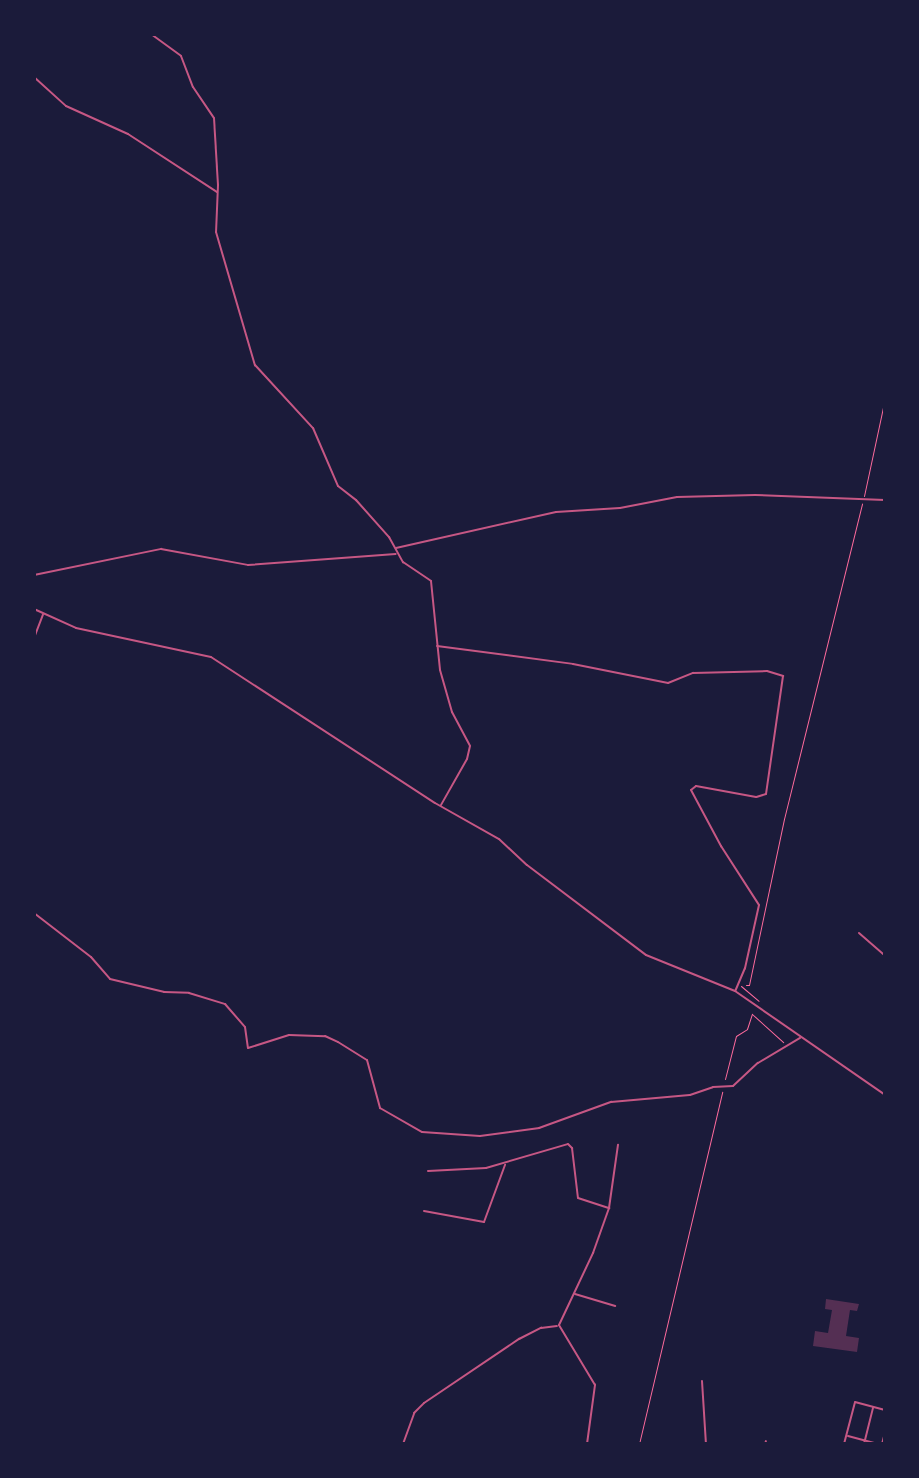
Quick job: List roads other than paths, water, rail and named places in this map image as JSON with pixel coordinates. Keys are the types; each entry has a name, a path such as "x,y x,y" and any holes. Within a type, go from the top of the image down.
{"street":[{"path":"151,34 181,56 193,87 214,118 218,192 216,232 255,365 313,428 324,448 334,481 356,500 405,564 431,581 436,646 448,700 470,746 467,759 440,806"},
{"path":"34,77 66,106 128,134 218,192"},
{"path":"394,548 556,512 620,508 677,497 720,495 885,500"},
{"path":"34,575 161,549 248,565 393,557 397,553"},
{"path":"34,609 76,628 211,657 440,806 499,839 527,865 646,955 735,991 885,1095"},
{"path":"34,638 43,615"},
{"path":"436,646 573,664 668,683 693,673 767,671 783,676 766,794 756,797 696,786 691,790 721,846 759,905 745,968 735,991"},
{"path":"34,913 91,957 110,979 223,1003 245,1027 248,1048 289,1035 325,1036 338,1042 367,1060 380,1108 422,1132 480,1136 539,1128 611,1102 690,1095 713,1087 733,1086 758,1063 800,1038"},
{"path":"859,933 885,956"},
{"path":"428,1171 505,1164 570,1145 578,1198 609,1208"},
{"path":"559,1325 609,1208 618,1145"},
{"path":"424,1211 484,1222 505,1164"},
{"path":"573,1294 615,1306"},
{"path":"403,1444 414,1413 424,1403 519,1339 541,1328 559,1325"},
{"path":"559,1325 595,1385 587,1444"},
{"path":"702,1381 706,1444"},
{"path":"844,1444 855,1402 885,1410"},
{"path":"864,1442 873,1407"},
{"path":"846,1436 880,1444 885,1433"}]}
